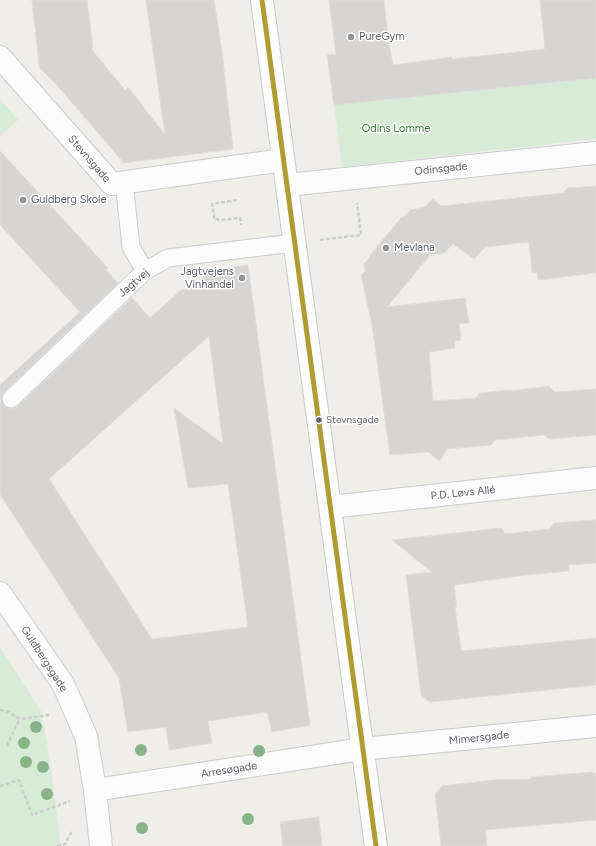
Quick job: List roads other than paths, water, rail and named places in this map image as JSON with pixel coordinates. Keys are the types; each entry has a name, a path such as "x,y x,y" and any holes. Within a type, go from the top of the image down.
{"street":[{"path":"262,0 376,846"},
{"name":"Stevnsgade","path":"0,57 112,184 283,160"},
{"name":"Odinsgade","path":"286,185 596,153"},
{"name":"P.D. Løvs Allé","path":"330,507 596,478"},
{"name":"Guldbergsgade","path":"0,593 63,684 86,736 95,790 101,846"},
{"name":"Mimersgade","path":"362,749 596,726"},
{"name":"Arresøgade","path":"95,790 362,749"}],"lane":[{"path":"124,182 131,247 145,271"},
{"name":"Jagtvej","path":"11,399 145,271 168,258 294,243"}],"place":[{"name":"PureGym","path":"351,37"},
{"name":"Guldberg Skole","path":"23,200"},
{"name":"Mevlana","path":"386,248"},
{"name":"Jagtvejens Vinhandel","path":"242,278"},
{"name":"Stevnsgade","path":"319,420"}],"park label":[{"name":"Odins Lomme","path":"396,129"}]}
